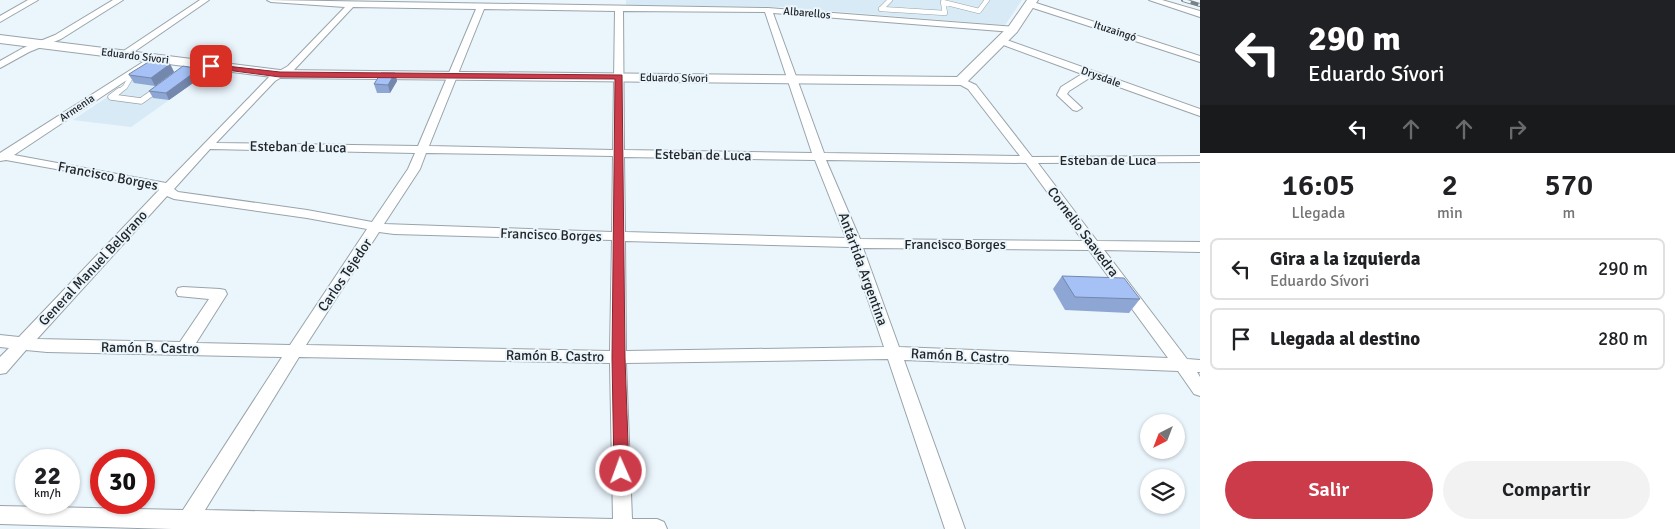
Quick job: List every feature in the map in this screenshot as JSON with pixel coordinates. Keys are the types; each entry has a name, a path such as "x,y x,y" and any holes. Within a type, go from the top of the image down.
{"street":[{"path":"0,19 34,0"},
{"path":"0,65 26,50 43,44 119,0"},
{"path":"125,54 205,0"},
{"name":"Albarellos","path":"271,0 481,7 509,3 619,8 768,10 1013,30"},
{"path":"1152,0 1200,14"},
{"path":"960,81 1013,30 1032,2"},
{"name":"Ituzaingó","path":"1032,2 1200,59"},
{"name":"General Manuel Belgrano","path":"0,368 207,146 272,79 291,68 353,3"},
{"name":"Carlos Tejedor","path":"185,524 414,168 481,7"},
{"path":"619,8 620,237 618,358 623,528"},
{"name":"Antártida Argentina","path":"768,10 819,156 854,243 955,529"},
{"name":"Eduardo Sívori","path":"0,39 154,58 190,66 280,74 960,81"},
{"name":"Drysdale","path":"1001,41 1200,113"},
{"name":"Armenia","path":"2,157 154,58"},
{"path":"1077,108 1062,95 1065,89 1090,73"},
{"name":"Cornelio Saavedra","path":"960,81 972,87 1029,160 1200,389"},
{"name":"Esteban de Luca","path":"207,146 1029,160 1200,159"},
{"name":"Francisco Borges","path":"2,157 160,184 174,195 394,230 854,243 1092,244 1200,247"},
{"path":"183,292 220,294 184,349"},
{"name":"Ramón B. Castro","path":"0,341 22,345 618,358 893,353 1200,366"},
{"path":"0,515 185,524 656,529"}],"lane":[{"path":"890,0 881,9 945,13 943,2 979,11 987,0"},
{"path":"136,69 125,87 111,97 141,101 162,86"}],"shaded area":[{"path":"626,0 1022,0 1005,25 780,7 626,5"},
{"path":"151,68 203,76 131,127 73,120"}],"building":[{"path":"150,61 170,64 151,78 129,75 129,74"},
{"path":"183,66 199,69 166,93 149,91"},
{"path":"381,73 395,73 388,85 374,84"},
{"path":"1062,276 1124,278 1140,299 1075,297"}],"railway":[{"path":"1183,0 1200,5"}],"route":[{"path":"211,66 280,74 619,76 620,237 618,358 621,471"}]}
